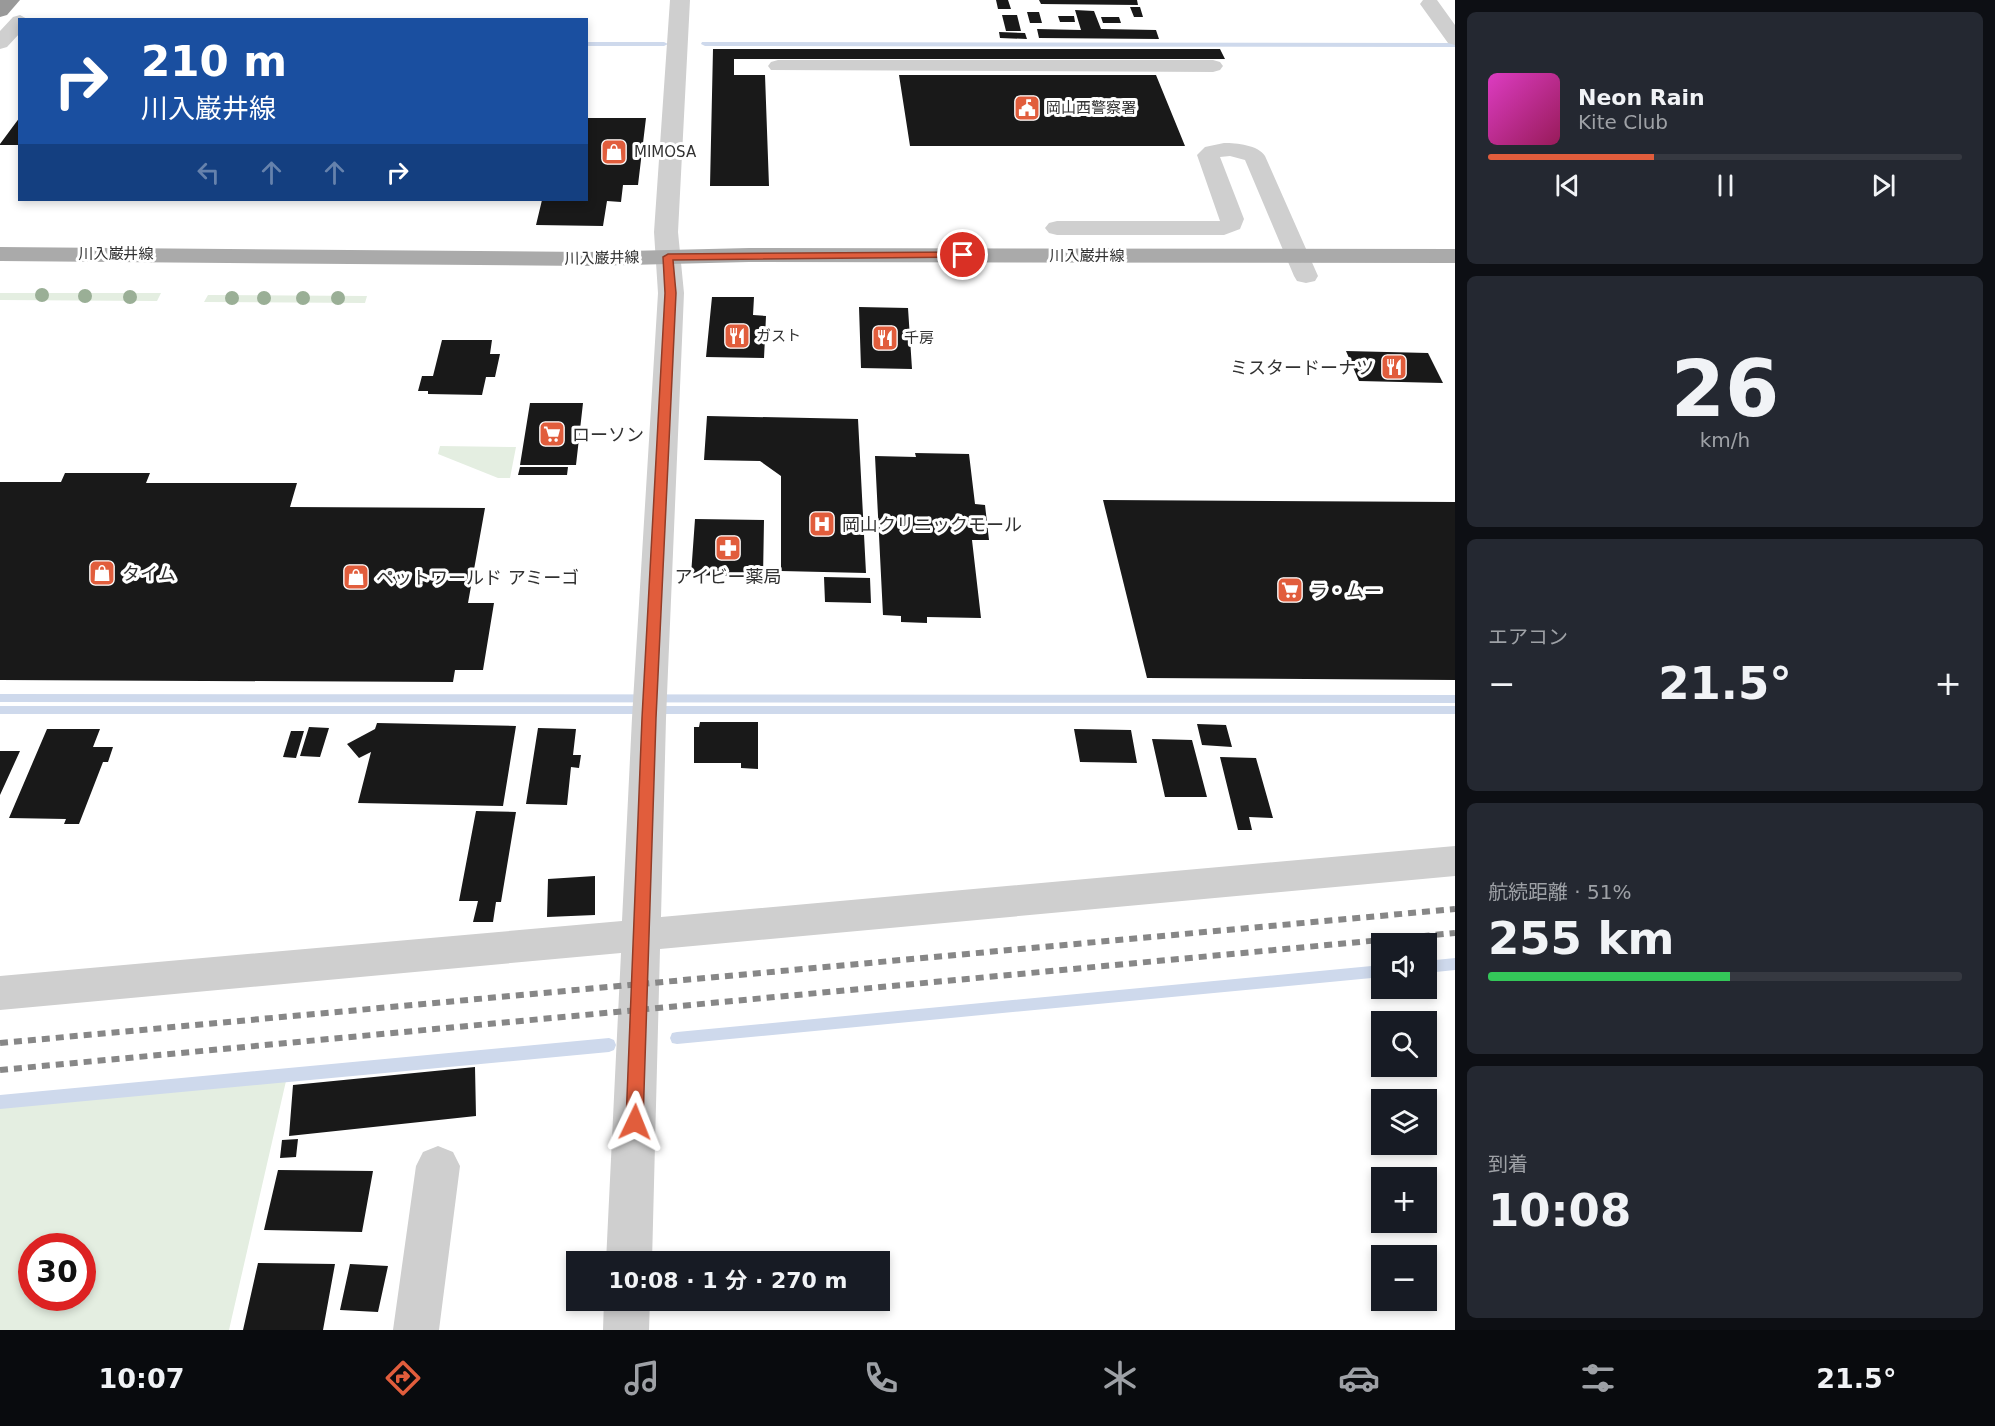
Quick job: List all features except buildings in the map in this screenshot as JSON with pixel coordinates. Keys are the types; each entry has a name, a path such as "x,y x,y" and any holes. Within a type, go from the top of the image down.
{"highway":[{"path":"0,11 10,0"}],"main road":[{"name":"川入巌井線","path":"0,254 576,259 669,266 1302,266 1455,256"},
{"name":"川入巌井線","path":"0,273 576,278 669,266"},
{"name":"川入巌井線","path":"1302,266 1455,276"}],"street":[{"path":"629,1251 650,704 671,293 666,232 680,0"},
{"path":"1430,4 1455,39"},
{"path":"0,43 18,23"},
{"path":"778,66 1213,66"},
{"path":"1057,228 1224,228 1232,224 1232,219 1208,155 1217,150 1237,150 1254,156 1302,266"},
{"path":"0,993 1455,861"},
{"path":"416,1330 438,1166"},
{"path":"626,1330 627,1311"}],"shaded area":[{"path":"0,293 161,293 157,301 0,300"},
{"path":"208,295 367,296 365,303 204,302"},
{"path":"440,446 516,447 510,478 498,478 438,454"},
{"path":"286,1081 229,1330 0,1330 0,1108"}],"waterway":[{"path":"588,44 664,44"},
{"path":"705,44 1455,45"},
{"path":"0,698 1455,699"},
{"path":"0,710 1455,710"},
{"path":"1437,966 1455,964"},
{"path":"677,1038 1371,972"},
{"path":"0,1102 609,1045"}],"railway":[{"path":"0,1043 1455,909"},
{"path":"0,1070 1455,933"}],"place":[{"name":"岡山西警察署","path":"1027,108"},
{"name":"MIMOSA","path":"614,152"},
{"name":"ガスト","path":"737,336"},
{"name":"千房","path":"885,338"},
{"name":"ミスタードーナツ","path":"1394,367"},
{"name":"ローソン","path":"552,434"},
{"name":"岡山クリニックモール","path":"822,524"},
{"name":"アイビー薬局","path":"728,548"},
{"name":"タイム","path":"102,573"},
{"name":"ペットワールド アミーゴ","path":"356,577"},
{"name":"ラ・ムー","path":"1290,590"}],"route":[{"path":"635,1122 649,718 671,293 668,257 963,255"}]}
